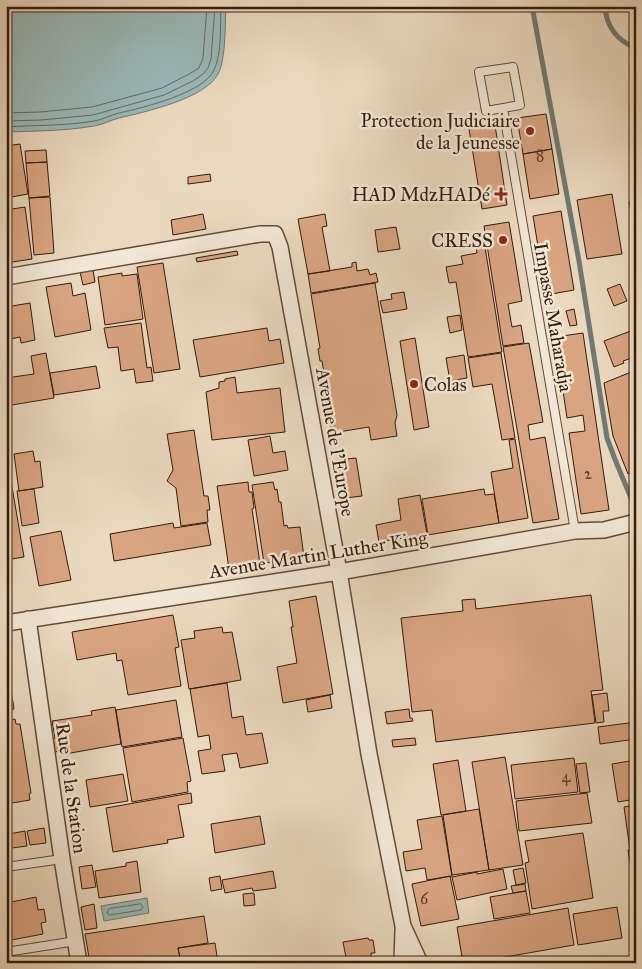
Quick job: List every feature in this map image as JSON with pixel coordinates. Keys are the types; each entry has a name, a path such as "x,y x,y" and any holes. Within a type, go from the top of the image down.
{"street":[{"name":"Avenue de l’Europe","path":"6,277 260,234 275,234 280,247 339,572 369,754 403,926 402,963"},
{"name":"Avenue Martin Luther King","path":"6,623 339,572 575,532 604,530 633,523"},
{"name":"Rue de la Station","path":"28,619 62,859 79,963"},
{"name":"Avenue de l’Europe","path":"403,926 420,963"}],"lane":[{"path":"513,66 520,105 502,108 486,111 479,72 513,66"},
{"name":"Impasse Maharadja","path":"502,108 575,532"},
{"path":"6,867 62,859"},
{"path":"6,952 76,941"}],"water":[{"path":"6,6 226,6 224,51 221,68 211,83 201,91 158,108 83,128 6,132"},
{"path":"147,898 149,913 104,921 101,906"}],"building":[{"path":"546,114 552,149 523,154 517,118"},
{"path":"495,125 507,205 482,209 469,129"},
{"path":"20,144 28,194 6,198 6,146"},
{"path":"552,149 559,194 530,199 523,154"},
{"path":"46,150 47,162 26,163 25,151"},
{"path":"47,162 50,196 29,198 26,163"},
{"path":"636,172 636,196 631,173"},
{"path":"210,174 211,181 188,184 188,177"},
{"path":"612,194 622,254 587,259 577,200"},
{"path":"50,197 54,253 34,255 29,198"},
{"path":"636,200 636,224 633,225 629,202"},
{"path":"25,207 32,259 6,263 6,210"},
{"path":"561,211 574,290 546,295 533,216"},
{"path":"203,214 206,229 173,235 171,220"},
{"path":"325,214 327,226 322,227 330,271 308,274 298,219"},
{"path":"509,222 522,301 508,304 512,327 521,325 524,343 503,346 484,226"},
{"path":"396,227 400,249 378,252 375,230"},
{"path":"483,235 502,352 468,357 456,282 449,283 446,267 463,264 461,256 477,253 474,236"},
{"path":"237,251 238,255 197,262 196,258"},
{"path":"356,262 357,271 368,269 370,275 376,273 378,282 311,293 308,274 352,267 352,263"},
{"path":"163,263 180,369 154,373 137,267"},
{"path":"93,270 95,282 83,285 80,272"},
{"path":"122,273 122,276 137,274 143,319 105,325 98,277"},
{"path":"71,283 73,296 85,293 91,330 55,337 46,287"},
{"path":"375,283 397,415 395,423 397,436 371,440 369,427 332,433 329,414 331,414 322,361 320,361 318,349 320,348 311,294"},
{"path":"620,284 627,301 614,306 607,289"},
{"path":"404,292 407,309 383,313 380,301 392,299 391,294"},
{"path":"30,303 35,340 21,343 20,337 6,340 6,307"},
{"path":"574,309 577,325 570,326 566,311"},
{"path":"460,315 462,330 450,333 447,317"},
{"path":"141,323 147,368 151,367 153,381 136,383 134,369 121,371 118,347 108,348 104,328"},
{"path":"267,328 269,341 280,339 284,363 200,377 193,340"},
{"path":"636,329 636,361 632,358 614,367 604,341"},
{"path":"583,333 609,510 581,514 569,433 585,431 583,415 567,418 555,337"},
{"path":"415,338 429,427 414,430 400,341"},
{"path":"529,343 543,422 528,425 530,440 545,437 559,519 533,523 503,347"},
{"path":"46,353 54,398 6,406 6,381 13,377 34,374 31,356"},
{"path":"501,353 515,438 502,440 492,384 473,387 468,358"},
{"path":"464,355 467,378 450,381 446,358"},
{"path":"96,366 100,388 54,395 50,373"},
{"path":"636,370 636,461 633,462 636,471 628,474 613,436 604,383"},
{"path":"235,377 237,393 280,388 285,432 212,440 206,392 219,388 219,382"},
{"path":"194,430 204,496 208,496 210,510 207,510 208,522 181,526 176,488 167,481 173,470 167,434"},
{"path":"270,436 273,453 285,451 288,470 254,476 248,440"},
{"path":"515,439 528,518 499,523 491,472 513,468 509,440"},
{"path":"33,451 35,462 40,461 43,487 19,491 14,454"},
{"path":"6,454 11,480 6,481"},
{"path":"356,458 362,496 345,498 338,460"},
{"path":"11,481 24,557 6,560 6,482"},
{"path":"248,482 249,492 252,492 254,508 252,509 260,564 254,565 255,570 243,571 243,567 229,569 217,486"},
{"path":"273,482 275,490 277,489 279,502 281,502 284,526 287,525 288,528 300,527 304,557 285,560 285,565 274,567 273,562 264,563 252,485"},
{"path":"34,489 39,523 22,526 17,491"},
{"path":"484,489 485,495 494,494 499,523 428,535 422,499"},
{"path":"420,495 427,534 379,542 376,525 401,520 398,499"},
{"path":"173,523 174,528 207,523 211,545 114,561 110,534"},
{"path":"61,531 71,580 39,586 30,537"},
{"path":"591,595 603,690 591,691 595,723 436,742 432,710 412,712 401,618 463,611 462,600 475,599 476,609"},
{"path":"316,596 333,694 283,703 277,667 297,663 289,601"},
{"path":"173,615 179,647 175,648 181,686 128,695 122,660 117,661 116,653 77,660 72,632"},
{"path":"222,627 223,633 232,632 241,680 189,689 181,640 195,638 194,631"},
{"path":"6,659 14,709 6,711"},
{"path":"227,683 232,718 243,716 246,735 262,733 268,763 240,768 237,753 222,755 225,771 202,774 198,751 211,749 209,735 198,737 190,689"},
{"path":"607,693 609,711 603,711 604,722 596,723 592,695"},
{"path":"330,695 332,708 308,712 306,700"},
{"path":"176,700 182,737 122,747 116,710"},
{"path":"115,707 121,744 65,754 64,751 55,752 52,739 55,738 52,721 92,715 91,711"},
{"path":"409,709 410,718 413,721 387,724 385,712"},
{"path":"15,719 16,724 20,724 31,793 29,794 30,800 6,804 6,721"},
{"path":"636,722 636,739 600,744 598,727"},
{"path":"183,738 191,781 187,782 188,792 132,802 123,748"},
{"path":"415,738 416,745 393,747 392,740"},
{"path":"505,757 523,865 489,870 472,762"},
{"path":"574,758 578,792 515,799 511,765"},
{"path":"458,760 466,811 441,815 433,764"},
{"path":"636,760 636,799 618,802 612,764"},
{"path":"586,763 590,792 580,793 576,764"},
{"path":"123,774 128,801 90,807 86,780"},
{"path":"191,793 192,803 178,805 184,837 167,840 168,843 113,852 106,808"},
{"path":"587,793 592,823 519,831 516,801"},
{"path":"636,805 636,863 630,863 624,807"},
{"path":"479,809 489,870 452,875 443,815"},
{"path":"260,816 265,844 215,853 211,824"},
{"path":"442,816 452,876 427,880 425,868 406,871 403,852 422,849 417,820"},
{"path":"44,828 46,843 30,845 27,831"},
{"path":"25,831 27,846 12,848 9,834"},
{"path":"583,833 593,898 532,909 525,863 529,862 525,841"},
{"path":"137,861 141,892 99,898 95,871 126,866 126,863"},
{"path":"92,865 96,887 82,889 79,867"},
{"path":"523,868 526,883 516,885 513,870"},
{"path":"503,869 507,889 457,900 452,877"},
{"path":"273,871 276,888 253,891 252,888 225,893 222,880"},
{"path":"220,876 222,889 211,891 209,878"},
{"path":"450,876 459,919 421,926 412,884"},
{"path":"525,884 526,891 513,893 511,886"},
{"path":"526,891 530,913 494,919 490,897"},
{"path":"254,893 255,905 244,906 243,894"},
{"path":"36,897 38,910 44,909 46,922 41,923 43,934 6,941 6,903"},
{"path":"94,904 97,928 85,930 81,907"},
{"path":"617,907 622,938 578,945 573,914"},
{"path":"568,908 574,945 463,963 457,927"},
{"path":"204,916 208,943 178,948 181,963 90,963 85,934"},
{"path":"368,938 373,940 375,953 371,953 372,963 347,963 343,942"},
{"path":"215,943 218,963 181,963 178,948"}],"waterway":[{"path":"532,6 579,261 607,438 636,510"},
{"path":"605,6 610,26 614,32 623,41 636,48"}],"place":[{"name":"Protection Judiciaire de la Jeunesse","path":"530,131"},
{"name":"HAD MdzHADé","path":"501,194"},
{"name":"CRESS","path":"503,240"},
{"name":"Colas","path":"414,384"}]}
